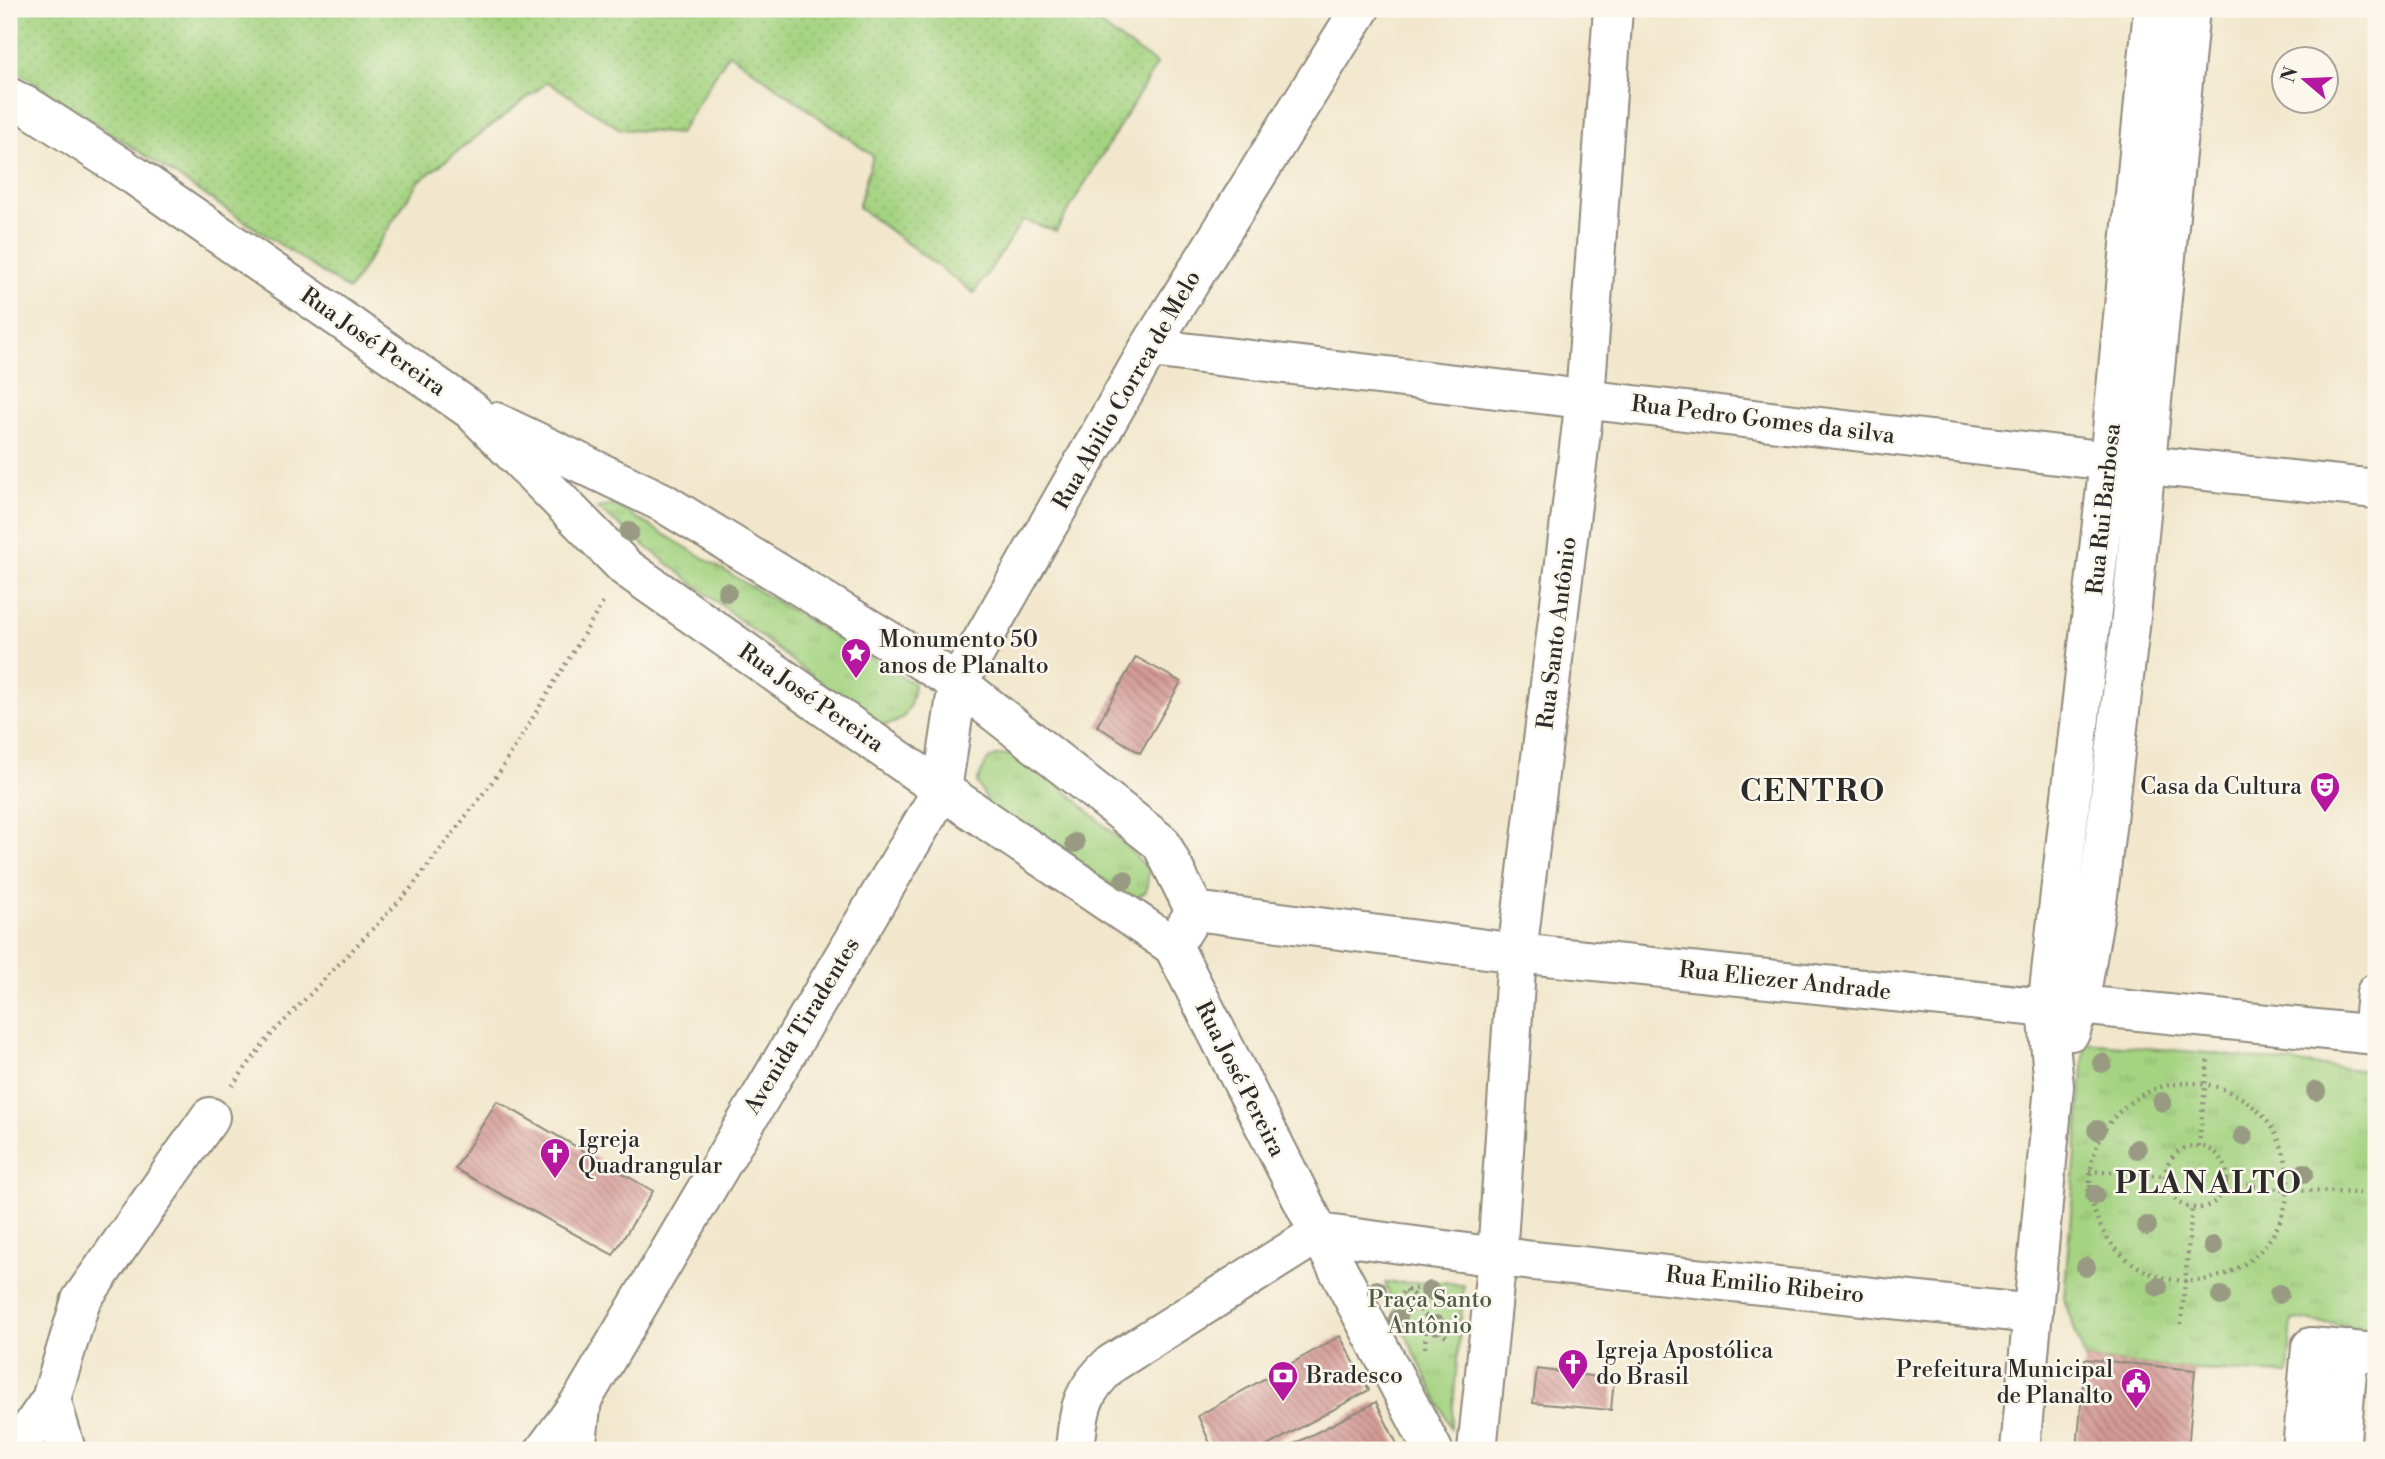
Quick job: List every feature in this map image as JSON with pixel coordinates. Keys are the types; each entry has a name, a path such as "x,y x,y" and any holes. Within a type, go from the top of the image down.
{"street":[{"name":"Rua Abilio Correa de Melo","path":"942,790 958,683 1149,348 1360,9"},
{"name":"Rua Santo Antônio","path":"1477,1450 1497,1257 1517,953 1585,399 1614,9"},
{"name":"Rua Rui Barbosa","path":"2127,462 2153,9"},
{"name":"Rua Rui Barbosa","path":"2020,1450 2054,1086 2127,462 2190,9"},
{"name":"Rua José Pereira","path":"9,97 135,176 471,410 625,567 942,790 1173,946 1318,1233 1433,1450"},
{"name":"Rua Pedro Gomes da silva","path":"1149,348 2376,489"},
{"path":"471,410 662,502 958,683 1161,843 1195,911 1173,946"},
{"name":"Avenida Tiradentes","path":"576,1450 582,1400 942,790"},
{"name":"Rua Eliezer Andrade","path":"1195,911 1517,953 2374,1035"},
{"path":"2374,1035 2376,993"},
{"path":"16,1450 51,1399 81,1300 210,1117"},
{"path":"1075,1450 1079,1409 1094,1379 1111,1364 1318,1233"},
{"name":"Rua Emilio Ribeiro","path":"1318,1233 1497,1257 2033,1314"},
{"path":"2302,1450 2311,1347 2362,1351 2340,1450"},
{"path":"51,1399 66,1450"},
{"path":"545,1450 582,1400"}],"path":[{"path":"210,1117 269,1037 408,892 499,773 625,567"},
{"path":"2199,1146 2211,1018"},
{"path":"2206,1084 2244,1099 2273,1129 2282,1148 2288,1190 2284,1211 2263,1249 2227,1275 2185,1283 2146,1272 2134,1266 2113,1248 2099,1225 2090,1199 2090,1171 2095,1149 2105,1128 2120,1110 2139,1096 2160,1087 2206,1084"},
{"path":"2189,1146 2199,1146 2217,1154 2226,1171 2226,1182 2218,1199 2202,1208 2192,1208 2169,1194 2165,1176 2172,1157 2189,1146"},
{"path":"2090,1171 2165,1176"},
{"path":"2226,1182 2288,1190 2360,1194"},
{"path":"2181,1324 2192,1208"},
{"path":"1404,1291 1413,1295 1415,1305 1457,1346"},
{"path":"1402,1315 1415,1305"}],"green space":[{"path":"9,9 1090,9 1087,16 1157,64 1056,231 1023,220 974,293 858,207 873,156 729,53 679,134 620,129 548,82 418,182 349,290 9,66"},
{"path":"615,505 914,684 911,702 904,716 892,723 874,725 597,508"},
{"path":"999,755 1013,755 1036,764 1115,835 1149,870 1146,892 1134,899 990,807 977,782 988,759"},
{"path":"2085,1043 2208,1053 2376,1072 2376,1329 2292,1319 2288,1374 2195,1370 2085,1359 2064,1299"},
{"name":"Praça Santo Antônio","path":"1444,1282 1464,1285 1451,1428 1398,1319 1385,1283"}],"building":[{"path":"1136,657 1181,682 1140,753 1097,726"},
{"name":"Igreja Quadrangular","path":"497,1101 653,1191 613,1255 455,1169"},
{"name":"Bradesco","path":"1340,1336 1369,1390 1260,1450 1213,1450 1198,1416"},
{"name":"Prefeitura Municipal de Planalto","path":"2085,1359 2195,1370 2188,1450 2077,1450"},
{"name":"Igreja Apostólica do Brasil","path":"1537,1369 1614,1379 1611,1410 1533,1403"},
{"path":"1376,1402 1400,1450 1282,1450"}],"place":[{"name":"Monumento 50 anos de Planalto","path":"856,680"},
{"name":"Casa da Cultura","path":"2325,814"},
{"name":"Igreja Quadrangular","path":"555,1180"},
{"name":"Igreja Apostólica do Brasil","path":"1573,1391"},
{"name":"Bradesco","path":"1283,1403"},
{"name":"Prefeitura Municipal de Planalto","path":"2136,1410"}],"district":[{"name":"CENTRO","path":"1813,792"},
{"name":"PLANALTO","path":"2209,1184"}]}
